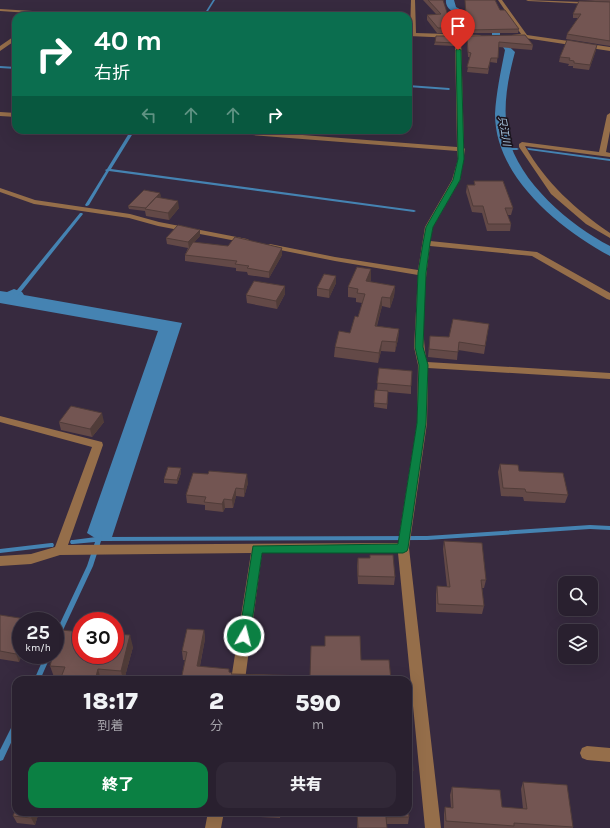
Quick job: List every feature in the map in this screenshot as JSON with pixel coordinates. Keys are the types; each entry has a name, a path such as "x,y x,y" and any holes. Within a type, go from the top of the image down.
{"street":[{"path":"412,17 413,0"},
{"path":"500,0 525,36"},
{"path":"528,0 610,4 609,0"},
{"path":"0,10 19,12"},
{"path":"412,34 486,37"},
{"path":"506,36 525,36 610,49"},
{"path":"433,828 404,542 422,423 423,365 419,347 422,273 426,243 429,227 456,180 462,149 458,37"},
{"path":"0,49 12,40"},
{"path":"0,114 12,115"},
{"path":"602,154 610,115"},
{"path":"266,134 462,149"},
{"path":"610,156 522,144 554,192 589,222 610,236"},
{"path":"0,190 34,202 130,216 158,224 304,253 422,273"},
{"path":"426,243 534,254 610,297"},
{"path":"423,365 610,376"},
{"path":"0,419 98,446 60,550"},
{"path":"0,561 32,559 60,550 257,549 404,542"},
{"path":"239,676 257,549"},
{"path":"587,753 610,755"},
{"path":"213,828 215,816"}],"water":[{"name":"只江川","path":"446,0 454,0 456,7 500,31 500,38 515,52 508,81 506,101 507,131 512,149 532,183 546,199 578,226 610,246 610,256 571,231 551,215 533,198 518,179 506,159 498,137 495,114 505,50 492,39 492,31 485,26 449,9"},
{"path":"14,289 22,292 24,295 182,323 112,537 95,538 87,533 158,331 0,303 0,291 7,292"}],"building":[{"path":"428,0 443,0 452,28 438,28 427,15 441,14"},
{"path":"465,0 495,0 500,10 505,10 519,29 467,30"},
{"path":"579,1 610,2 610,41 567,34 581,14 573,14"},
{"path":"525,35 533,45 499,42 498,58 491,58 488,69 467,67 471,53 468,52 467,36"},
{"path":"436,36 454,36 454,43 435,42"},
{"path":"567,40 597,45 590,65 574,63 574,61 569,60 570,58 560,57"},
{"path":"474,181 503,181 513,208 505,208 511,224 488,224 483,206 473,206 467,185 475,185"},
{"path":"144,190 160,193 146,208 128,206"},
{"path":"156,197 178,201 168,213 145,209"},
{"path":"178,225 200,230 188,242 166,238"},
{"path":"235,237 282,248 269,272 247,268 249,266 235,264 237,261 185,255 193,242 228,246"},
{"path":"357,267 371,269 366,281 395,286 390,298 382,297 375,326 399,329 396,342 382,341 379,353 335,347 339,331 350,333 355,316 358,317 365,294 357,293 358,289 348,287"},
{"path":"324,274 336,276 329,290 317,288"},
{"path":"254,281 285,286 276,301 246,295"},
{"path":"453,319 489,324 485,346 459,342 458,352 429,349 430,336 449,337"},
{"path":"379,368 412,371 411,386 377,383"},
{"path":"375,390 388,391 387,404 374,403"},
{"path":"71,406 102,413 90,429 59,422"},
{"path":"500,464 518,465 519,471 563,473 568,495 526,492 525,489 503,488"},
{"path":"168,467 181,468 177,480 164,479"},
{"path":"209,471 247,474 244,489 236,488 232,500 224,499 222,504 204,502 206,497 186,495 193,473 208,474"},
{"path":"444,541 482,543 486,580 481,580 484,606 438,604 437,586 450,587"},
{"path":"370,555 393,555 395,577 358,576 358,558 370,558"},
{"path":"0,615 12,617 12,653 0,651"},
{"path":"187,629 204,630 197,666 229,669 229,672 232,673 231,674 310,676 182,676 187,652 182,651"},
{"path":"64,630 72,631 72,664 123,664 121,671 98,669 96,676 62,676 65,667 50,666 51,664 64,664"},
{"path":"124,635 130,635 124,659"},
{"path":"325,636 360,636 361,660 389,660 391,676 310,676 311,646 325,646"},
{"path":"523,782 567,785 573,827 514,823 514,826 446,821 445,807 453,808 452,787 500,790 502,807 527,809"},
{"path":"13,816 32,816 31,818"},
{"path":"357,816 409,816 386,817 387,828 358,828"}],"waterway":[{"path":"206,12 214,0"},
{"path":"0,67 12,68"},
{"path":"412,86 449,89"},
{"path":"108,170 131,134"},
{"name":"只江川","path":"507,149 517,149"},
{"path":"529,149 610,160"},
{"path":"87,205 108,170"},
{"path":"108,170 414,211"},
{"path":"15,296 81,214"},
{"path":"98,539 427,538 590,527 610,528"},
{"path":"64,622 90,566 98,539"},
{"path":"73,542 98,539"},
{"path":"0,551 51,545"},
{"path":"39,676 44,664"},
{"path":"0,758 12,732"}],"route":[{"path":"244,636 257,549 403,548 422,423 423,365 419,347 422,273 426,243 429,227 456,180 461,159 462,149 458,50"}]}
